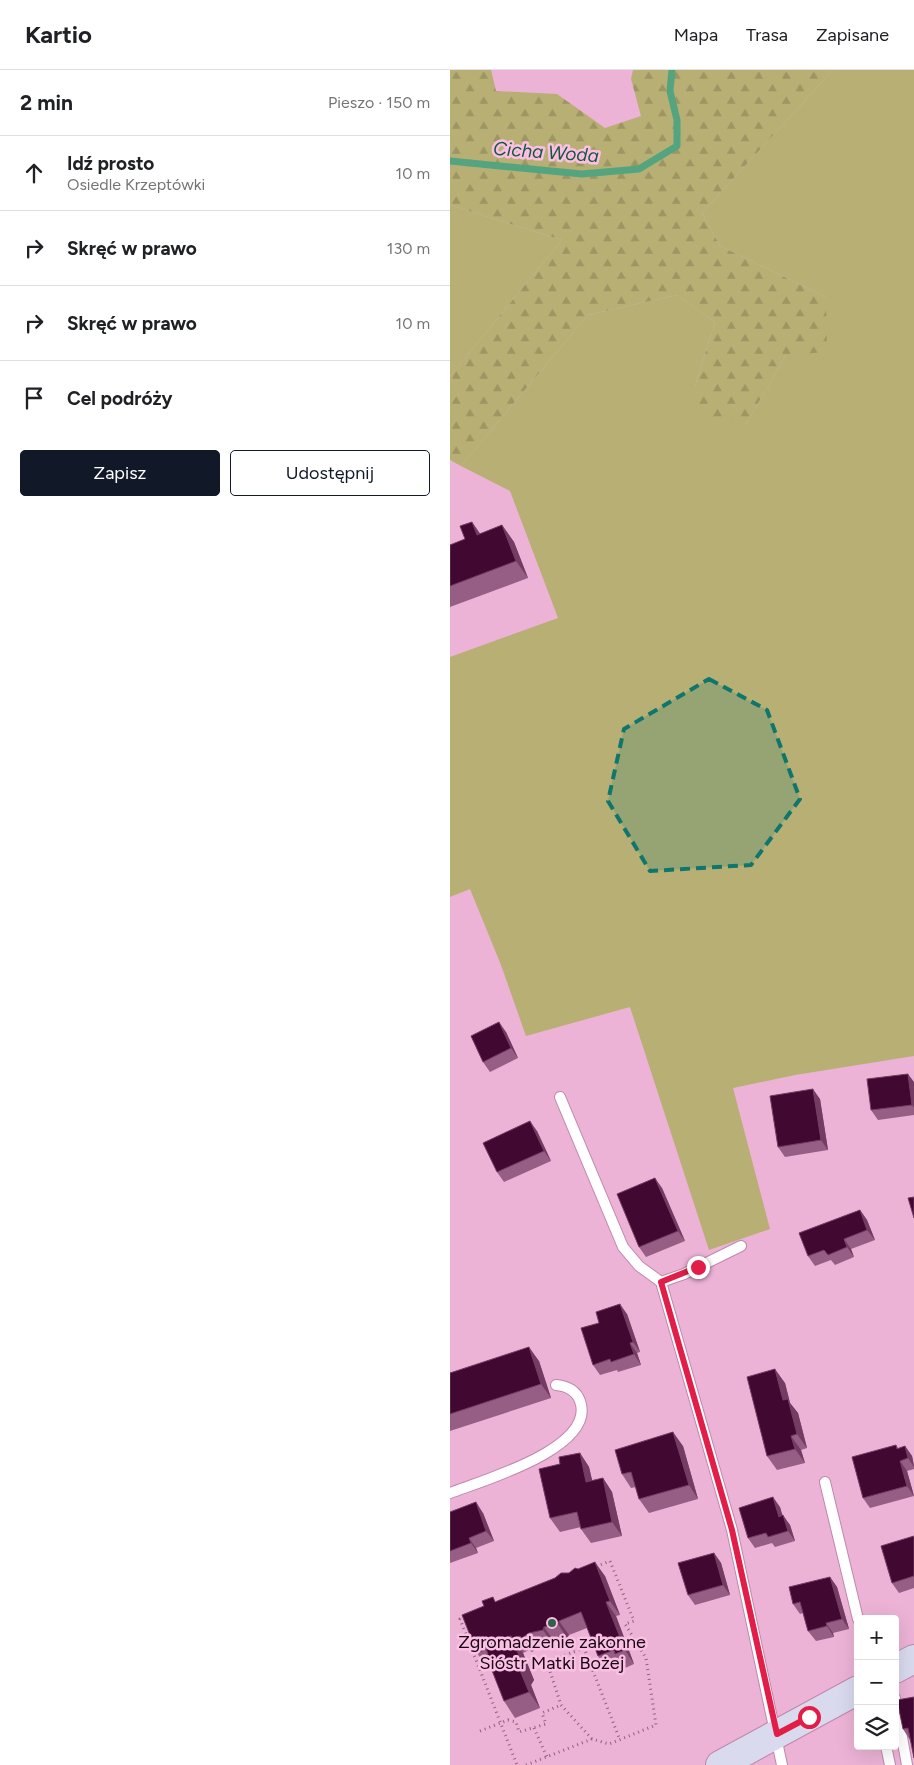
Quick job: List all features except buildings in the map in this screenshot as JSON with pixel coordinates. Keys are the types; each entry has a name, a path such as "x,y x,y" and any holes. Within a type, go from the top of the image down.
{"main road":[{"path":"899,1667 914,1659"},
{"path":"720,1765 854,1692"}],"lane":[{"path":"560,1096 623,1247 639,1266 661,1282 732,1530 777,1734 782,1765"},
{"path":"661,1282 684,1274 741,1246"},
{"path":"450,1493 546,1454 570,1435 580,1419 581,1404 578,1396 571,1389 556,1385"},
{"path":"825,1482 857,1615"},
{"path":"896,1705 908,1765"},
{"path":"887,1750 890,1765"}],"path":[{"path":"593,1568 610,1561 634,1622 625,1624 646,1658 656,1725 620,1740 609,1744 592,1739 561,1705 546,1662 584,1648 620,1740"},
{"path":"469,1616 460,1619 517,1765"},
{"path":"480,1731 508,1720 516,1722 519,1732 534,1728 546,1724 542,1713 561,1705"},
{"path":"534,1728 546,1757"},
{"path":"526,1765 592,1739"}],"highlighted area":[{"path":"709,679 767,710 800,799 751,865 650,871 608,801 624,729"}],"green space":[{"path":"450,70 491,70 496,91 557,94 605,128 641,116 631,79 633,70 833,70 702,213 720,246 826,297 827,352 786,355 746,424 699,418 695,386 715,322 677,295 588,315 461,466 450,460 450,376 562,240 450,205"},
{"path":"833,70 914,70 914,1056 795,1075 733,1088 770,1229 709,1250 630,1007 526,1036 501,965 470,889 450,897 450,657 558,618 510,491 461,466 588,315 677,295 715,322 695,386 746,424 786,355 826,297 720,246 702,213"},
{"path":"450,205 562,240 450,376"}],"waterway":[{"name":"Cicha Woda","path":"450,161 582,174 639,169 677,146 677,120 670,91 672,70"}],"place":[{"name":"Zgromadzenie zakonne Sióstr Matki Bożej","path":"552,1623"}],"route":[{"path":"698,1267 661,1282 732,1530 777,1734 809,1717"}]}
